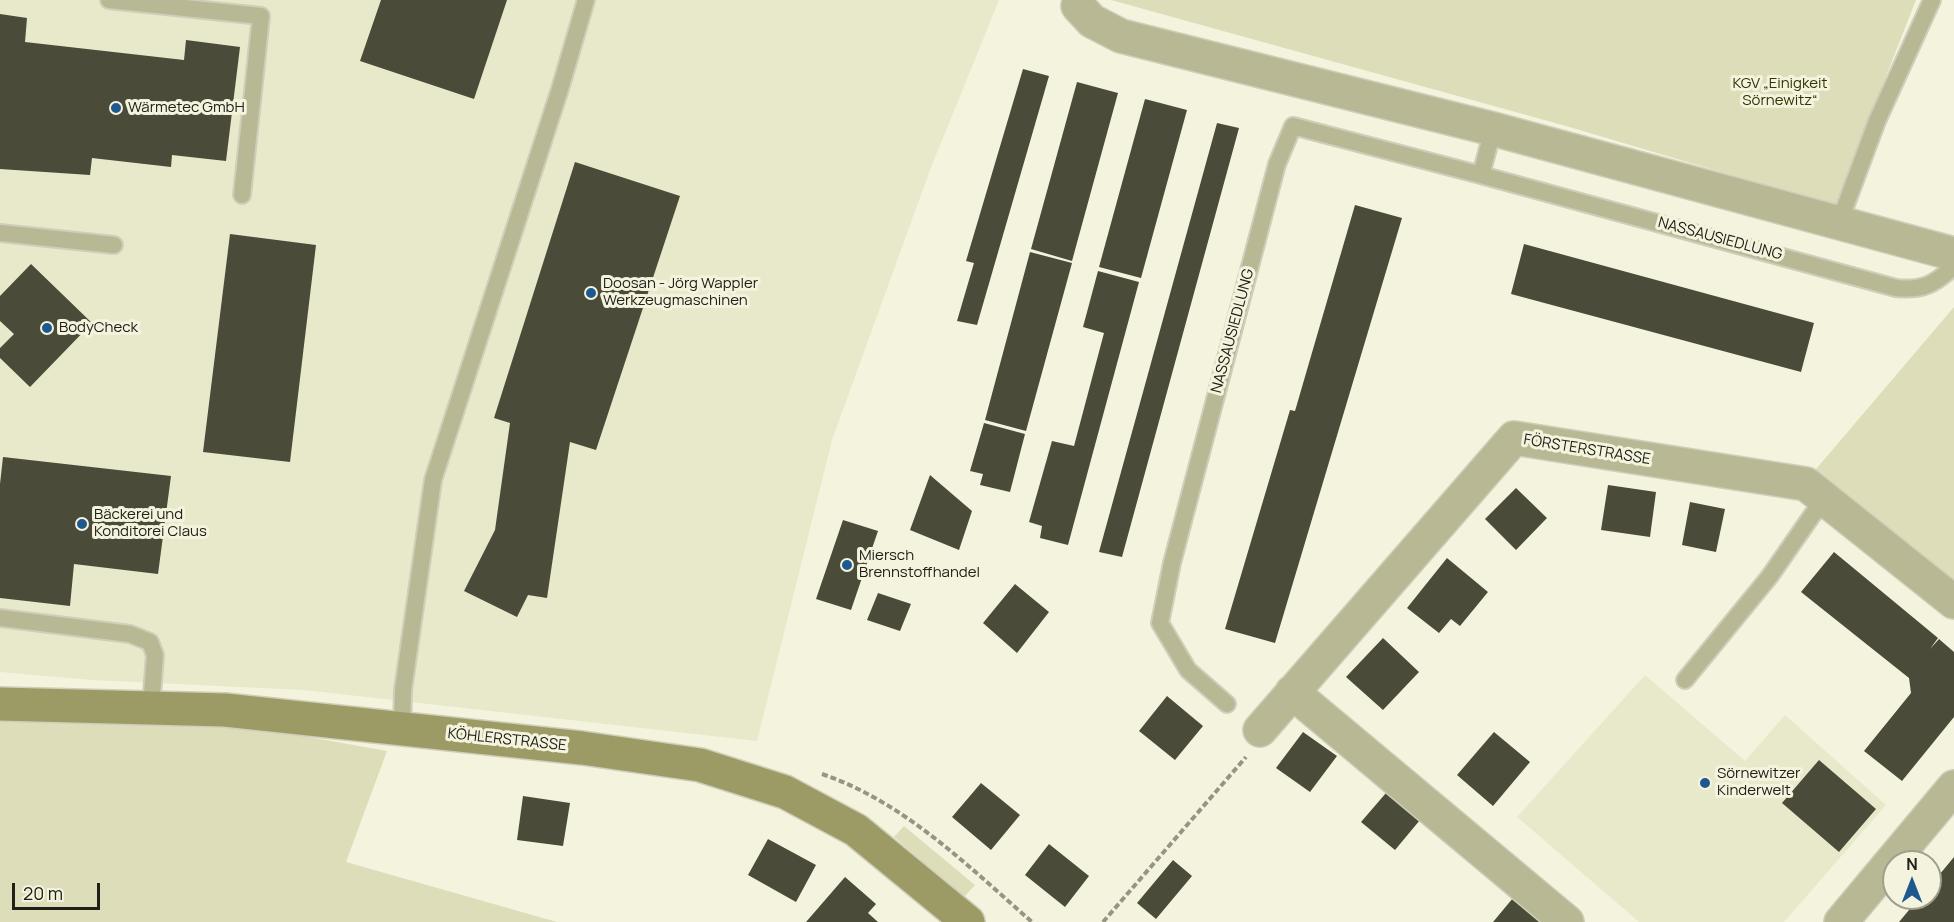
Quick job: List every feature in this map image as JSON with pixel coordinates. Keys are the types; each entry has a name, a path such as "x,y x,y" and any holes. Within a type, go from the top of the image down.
{"street":[{"path":"1078,3 1092,21 1121,36 1493,129 1954,255"},
{"name":"FÖRSTERSTRASSE","path":"1260,730 1514,438 1806,484 1954,602"},
{"path":"1292,692 1567,922"},
{"name":"KÖHLERSTRASSE","path":"0,704 151,706 225,710 641,756 700,765 785,792 856,830 968,922"},
{"path":"1841,922 1954,787"}],"lane":[{"path":"109,0 261,16 242,195"},
{"path":"402,729 403,690 433,480 560,89 586,0"},
{"path":"1839,223 1877,121 1932,0"},
{"name":"NASSAUSIEDLUNG","path":"1227,704 1188,670 1160,623 1172,563 1277,164 1293,126 1896,288 1910,290 1936,283 1954,266"},
{"path":"1481,175 1493,129"},
{"path":"0,233 114,245"},
{"path":"1685,680 1770,576 1813,514 1828,502"},
{"path":"0,618 130,634 150,642 154,655 151,706"}],"path":[{"path":"1103,922 1253,748 1260,730"}],"shaded area":[{"path":"0,0 999,0 930,170 832,440 757,741 304,690 92,680 0,672"},
{"name":"Sörnewitzer Kinderwelt","path":"1645,675 1745,761 1785,715 1886,805 1784,922 1639,922 1517,817"}],"green space":[{"name":"KGV „Einigkeit Sörnewitz“","path":"1111,0 1916,0 1835,206 1566,126"},
{"path":"1954,307 1954,588 1811,475"},
{"path":"0,721 188,725 276,731 387,751 346,862 557,922 0,922"},
{"path":"904,826 975,885 964,897 894,837"}],"building":[{"path":"381,0 507,0 474,99 360,61"},
{"name":"Wärmetec GmbH","path":"0,14 27,18 25,42 184,60 186,40 240,47 226,161 172,155 171,167 92,158 90,175 0,169"},
{"path":"1023,69 1049,76 977,325 957,321 974,263 966,261"},
{"path":"1077,82 1118,93 1072,261 1031,249"},
{"path":"1145,99 1187,110 1141,278 1099,267"},
{"path":"1217,123 1239,128 1122,557 1099,552"},
{"name":"Doosan - Jörg Wappler Werkzeugmaschinen","path":"575,162 680,196 596,450 570,442 547,598 528,595 517,617 464,591 495,530 510,423 494,418"},
{"path":"1355,205 1402,218 1275,643 1225,629 1290,410 1295,411"},
{"path":"230,234 316,245 290,462 203,452"},
{"path":"1524,244 1814,323 1801,372 1511,294"},
{"path":"1030,252 1072,263 1026,431 985,420"},
{"name":"BodyCheck","path":"31,264 92,323 30,387 0,358 0,348 14,334 0,321 0,296"},
{"path":"1098,271 1139,282 1068,545 1040,538 1042,526 1029,522 1052,441 1074,446 1104,333 1083,327"},
{"path":"984,423 1025,434 1010,492 980,485 983,474 970,471"},
{"name":"Bäckerei und Konditorei Claus","path":"3,457 171,476 158,574 74,564 70,606 0,598 0,484"},
{"path":"930,475 972,511 959,550 910,530"},
{"path":"1608,485 1656,492 1650,537 1601,530"},
{"path":"1516,488 1547,518 1516,550 1485,519"},
{"path":"1690,502 1725,509 1716,552 1682,545"},
{"name":"Miersch Brennstoffhandel","path":"843,520 878,531 851,610 816,599"},
{"path":"1834,552 1938,638 1930,649 1939,639 1954,652 1954,717 1902,781 1864,751 1911,693 1909,678 1801,592"},
{"path":"1447,558 1488,592 1460,626 1451,619 1439,633 1407,608"},
{"path":"1015,584 1049,612 1017,653 983,623"},
{"path":"878,593 911,604 900,631 867,620"},
{"path":"1383,638 1419,672 1383,710 1346,677"},
{"path":"1167,696 1203,726 1175,760 1139,731"},
{"path":"1303,732 1337,756 1310,792 1276,768"},
{"path":"1494,732 1530,762 1493,806 1457,775"},
{"path":"1819,760 1876,809 1839,852 1782,803"},
{"path":"981,783 1020,815 991,850 952,817"},
{"path":"1386,793 1420,820 1395,850 1361,822"},
{"path":"523,796 570,803 563,846 517,840"},
{"path":"768,839 816,865 796,902 748,875"},
{"path":"1049,844 1089,876 1065,907 1025,875"},
{"path":"1954,857 1954,922 1899,922 1909,910 1942,910 1942,872"},
{"path":"1173,860 1192,876 1156,919 1137,903"},
{"path":"845,877 876,904 868,913 878,922 806,922"},
{"path":"1513,898 1542,922 1493,922"}],"place":[{"name":"Wärmetec GmbH","path":"116,108"},
{"name":"Doosan - Jörg Wappler Werkzeugmaschinen","path":"591,293"},
{"name":"BodyCheck","path":"47,328"},
{"name":"Bäckerei und Konditorei Claus","path":"82,524"},
{"name":"Miersch Brennstoffhandel","path":"847,565"},
{"name":"Sörnewitzer Kinderwelt","path":"1705,783"}]}
